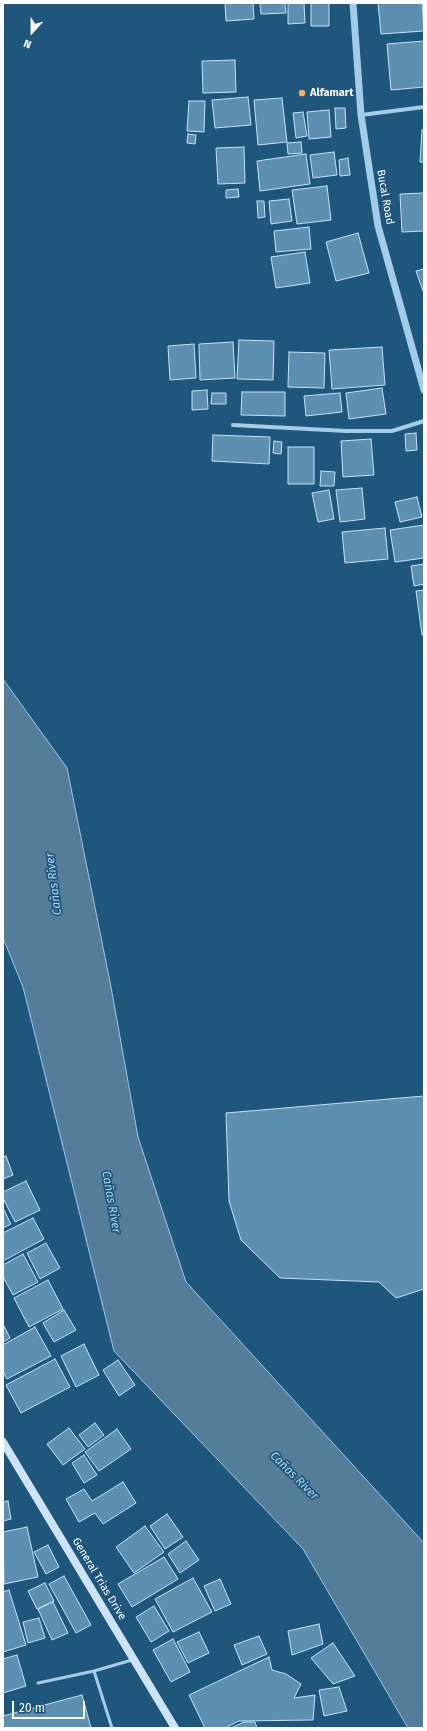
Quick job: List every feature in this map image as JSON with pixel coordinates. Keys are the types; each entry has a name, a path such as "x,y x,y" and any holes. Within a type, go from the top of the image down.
{"main road":[{"name":"General Trias Drive","path":"3,1442 176,1728"}],"street":[{"name":"Bucal Road","path":"353,3 361,115 378,226 424,390"},
{"path":"361,115 424,107"},
{"path":"233,425 392,432 424,421"}],"lane":[{"path":"38,1683 94,1671 134,1660"},
{"path":"94,1671 112,1728"}],"water":[{"name":"Cañas River","path":"3,679 67,768 111,987 138,1137 186,1282 424,1543 424,1728 408,1728 303,1549 114,1351 23,987 3,938"}],"building":[{"path":"225,3 253,3 254,19 226,21"},
{"path":"260,3 285,3 286,13 261,14"},
{"path":"288,3 304,3 305,23 288,24"},
{"path":"311,3 329,3 329,26 311,26"},
{"path":"378,3 422,3 424,31 381,34"},
{"path":"424,41 424,87 391,90 387,44"},
{"path":"235,60 236,92 203,93 202,61"},
{"path":"248,97 251,125 215,128 212,100"},
{"path":"282,98 287,142 258,145 254,100"},
{"path":"189,101 205,101 204,132 187,131"},
{"path":"335,108 345,108 346,128 336,129"},
{"path":"329,110 331,137 309,139 307,112"},
{"path":"303,112 307,136 296,138 293,113"},
{"path":"422,130 424,130 424,162 420,162"},
{"path":"188,134 196,135 195,144 187,143"},
{"path":"301,142 302,153 288,154 287,143"},
{"path":"244,147 245,183 218,184 216,148"},
{"path":"334,152 337,175 313,178 310,155"},
{"path":"306,154 310,184 260,191 257,161"},
{"path":"348,158 350,175 340,176 339,160"},
{"path":"327,186 331,220 297,224 292,190"},
{"path":"238,189 239,197 226,198 226,190"},
{"path":"424,193 424,231 402,232 400,194"},
{"path":"289,199 292,221 271,224 269,201"},
{"path":"257,201 264,201 265,217 258,218"},
{"path":"309,227 311,249 276,252 274,231"},
{"path":"358,233 369,273 336,281 326,242"},
{"path":"305,252 310,283 276,288 271,257"},
{"path":"424,269 424,291 423,291 416,271"},
{"path":"239,340 274,341 273,380 237,379"},
{"path":"233,342 235,378 200,380 199,344"},
{"path":"194,344 196,378 170,380 168,346"},
{"path":"382,347 385,385 332,389 329,350"},
{"path":"289,352 325,353 324,388 288,387"},
{"path":"382,388 386,414 349,419 346,393"},
{"path":"207,390 208,409 192,410 192,391"},
{"path":"242,392 285,392 285,416 241,415"},
{"path":"212,393 226,393 226,404 211,404"},
{"path":"340,393 342,412 306,416 304,396"},
{"path":"416,433 417,450 406,451 405,434"},
{"path":"213,435 270,437 269,464 212,461"},
{"path":"371,439 374,475 343,477 341,441"},
{"path":"274,441 282,442 281,454 273,453"},
{"path":"288,447 314,447 314,484 288,484"},
{"path":"321,471 335,472 334,486 320,486"},
{"path":"362,488 365,519 340,522 336,490"},
{"path":"329,490 334,519 318,522 312,493"},
{"path":"417,497 422,517 400,522 395,502"},
{"path":"424,525 424,558 395,562 390,530"},
{"path":"385,528 388,559 345,563 342,532"},
{"path":"424,564 424,584 414,586 411,566"},
{"path":"424,590 424,634 422,635 416,591"},
{"path":"424,1096 424,1289 396,1298 379,1282 280,1278 241,1240 229,1201 226,1113"},
{"path":"6,1156 13,1175 3,1179 3,1157"},
{"path":"26,1181 40,1210 15,1222 3,1198 3,1192"},
{"path":"3,1208 11,1224 3,1228"},
{"path":"33,1218 44,1239 3,1261 3,1233"},
{"path":"46,1243 60,1268 40,1279 27,1253"},
{"path":"23,1254 38,1282 13,1295 3,1277 3,1265"},
{"path":"48,1280 63,1309 29,1327 14,1298"},
{"path":"64,1310 76,1330 54,1342 43,1323"},
{"path":"3,1324 10,1338 3,1342"},
{"path":"35,1327 51,1356 7,1379 3,1371 3,1345"},
{"path":"84,1344 99,1375 76,1387 61,1356"},
{"path":"55,1359 70,1387 21,1413 6,1385"},
{"path":"118,1360 135,1385 119,1396 103,1370"},
{"path":"95,1423 104,1435 88,1447 79,1435"},
{"path":"69,1428 85,1449 63,1465 47,1444"},
{"path":"117,1429 131,1449 99,1471 85,1452"},
{"path":"84,1455 97,1475 84,1483 72,1463"},
{"path":"123,1482 136,1503 103,1524 95,1513 79,1522 66,1499 84,1489 92,1501"},
{"path":"8,1501 11,1519 3,1521 3,1502"},
{"path":"167,1514 183,1537 165,1549 150,1526"},
{"path":"145,1526 164,1552 134,1573 116,1547"},
{"path":"27,1527 38,1577 4,1584 3,1532"},
{"path":"186,1541 199,1560 180,1573 168,1554"},
{"path":"48,1545 59,1567 46,1574 34,1552"},
{"path":"164,1557 178,1579 132,1607 118,1584"},
{"path":"64,1576 91,1625 76,1633 49,1584"},
{"path":"193,1578 212,1612 173,1632 155,1599"},
{"path":"220,1579 231,1604 215,1611 204,1586"},
{"path":"45,1583 54,1601 37,1609 28,1591"},
{"path":"9,1590 26,1645 3,1652 3,1592"},
{"path":"53,1602 68,1633 52,1640 38,1609"},
{"path":"154,1606 169,1631 151,1642 136,1617"},
{"path":"39,1618 45,1638 28,1643 23,1622"},
{"path":"319,1624 323,1644 292,1655 288,1631"},
{"path":"199,1632 209,1653 188,1663 177,1642"},
{"path":"259,1636 267,1654 242,1665 234,1645"},
{"path":"173,1639 190,1672 171,1682 153,1650"},
{"path":"333,1643 355,1676 333,1684 311,1658"},
{"path":"17,1655 26,1686 3,1693 3,1659"},
{"path":"269,1657 272,1670 286,1674 301,1684 294,1698 315,1695 313,1720 239,1721 225,1728 205,1728 189,1695"},
{"path":"339,1687 347,1711 324,1716 319,1690"},
{"path":"82,1695 91,1728 3,1728 3,1716"},
{"path":"244,1722 255,1722 257,1728 231,1728"}],"place":[{"name":"Alfamart","path":"302,93"}]}
